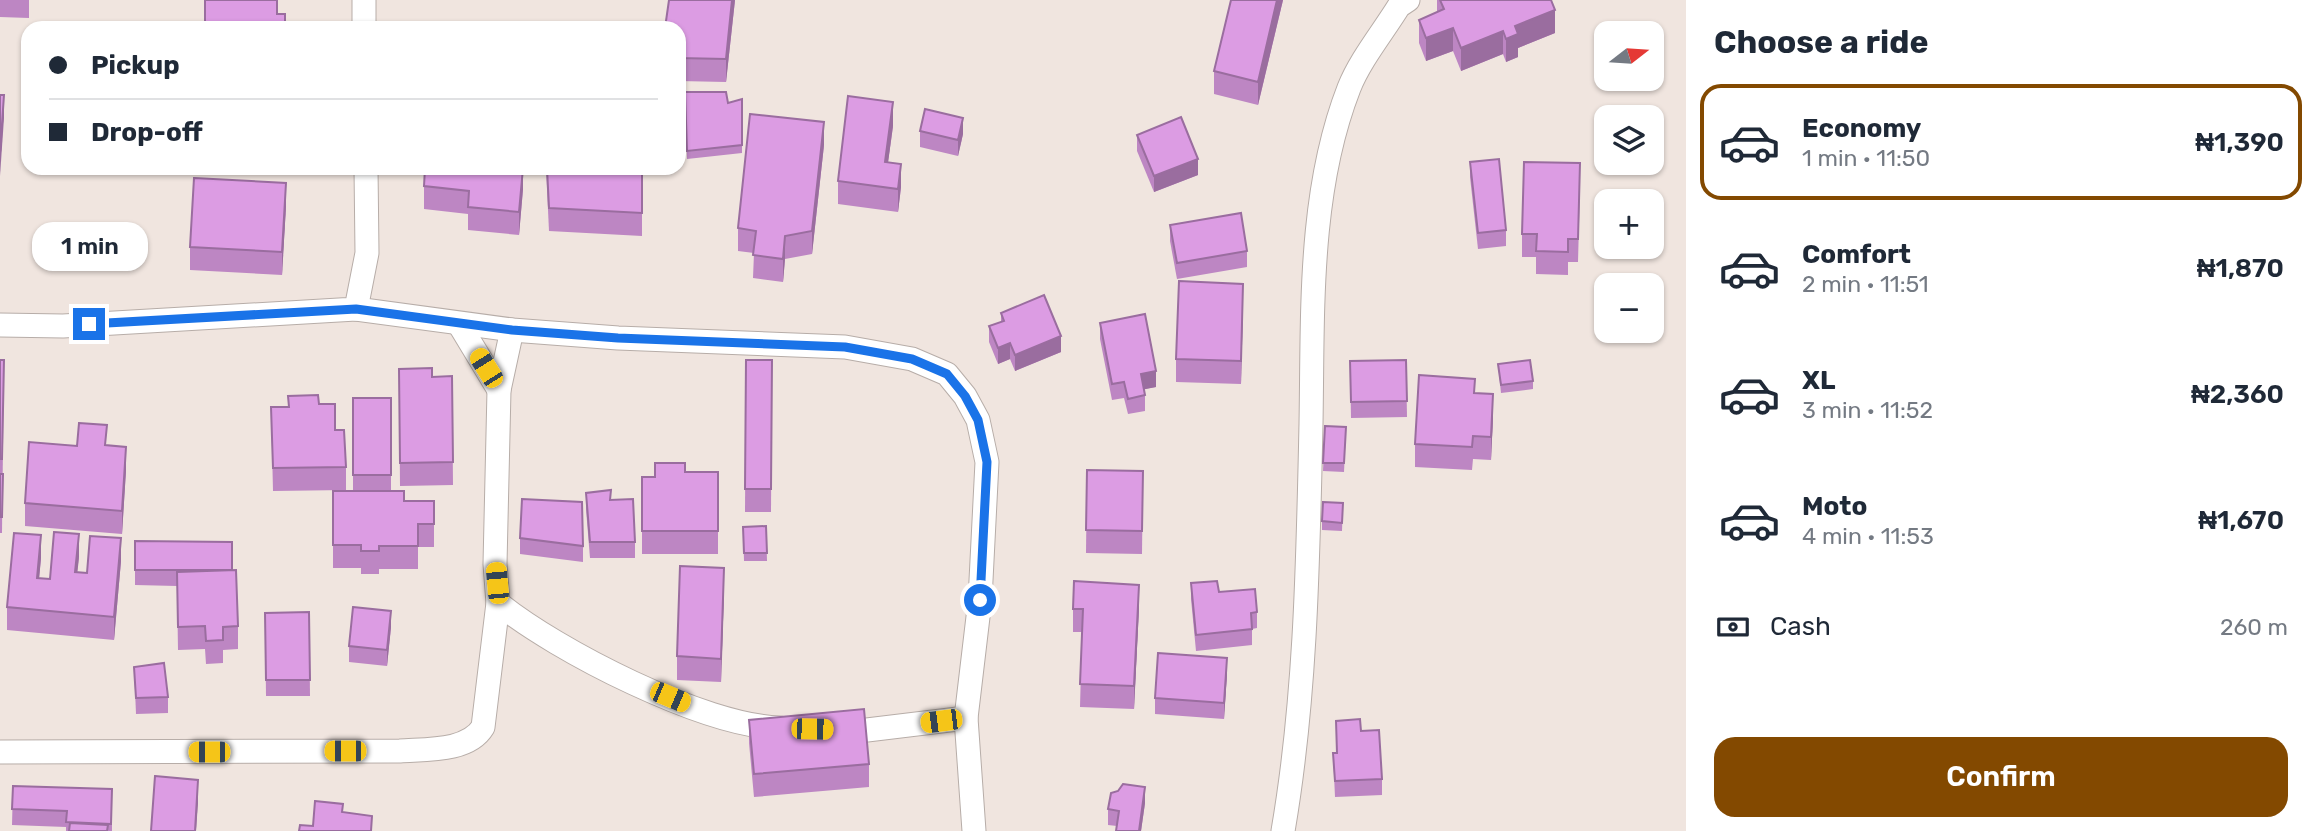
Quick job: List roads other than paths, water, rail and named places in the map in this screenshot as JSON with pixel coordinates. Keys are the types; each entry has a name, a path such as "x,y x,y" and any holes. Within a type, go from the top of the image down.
{"street":[{"path":"363,21 364,0"},
{"path":"1283,831 1293,776 1308,565 1312,366 1321,194 1350,86 1399,6 1408,0"},
{"path":"356,309 367,253 366,175"},
{"path":"0,325 63,326 356,309 512,330 618,338 845,347 912,359 947,374 965,396 978,420 987,462 980,600 966,718 974,831"},
{"path":"459,324 499,390"},
{"path":"0,752 400,751 456,746 474,737 483,727 498,603 495,564 499,390 512,330"},
{"path":"498,603 534,631 626,678 713,716 756,728 867,730 966,718"}]}
